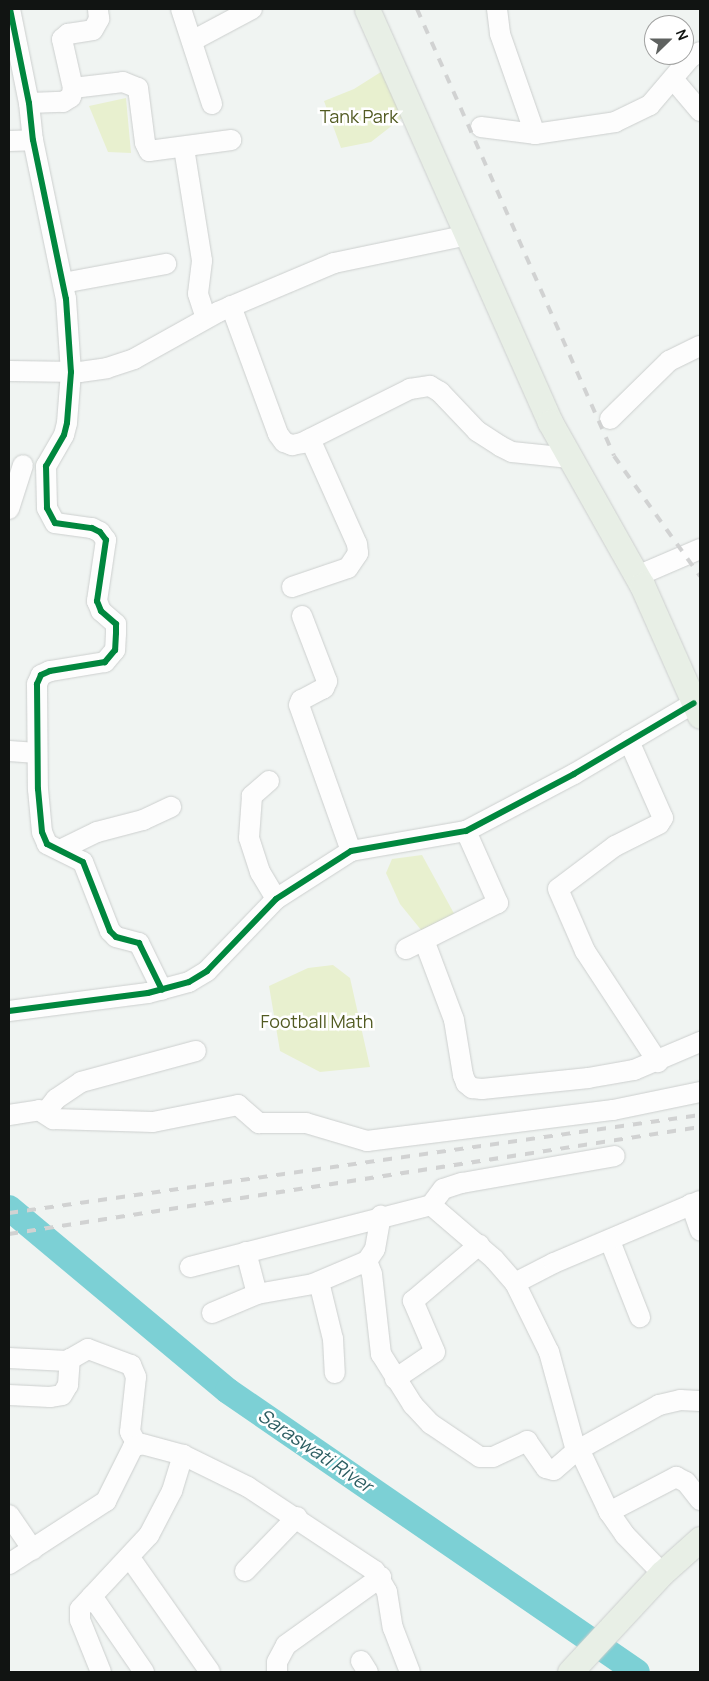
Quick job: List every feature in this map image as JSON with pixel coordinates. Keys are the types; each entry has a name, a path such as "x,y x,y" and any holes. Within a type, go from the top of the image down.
{"main road":[{"path":"367,9 550,422 637,576 697,709"},
{"path":"570,1672 662,1574 700,1539"}],"street":[{"path":"10,9 30,103 33,140 63,284 70,372 64,436 46,466 44,475 50,517 63,525 92,528 100,532 106,540 97,601 101,611 116,624 115,650 106,662 41,675 37,684 37,753 42,832 47,844 83,862 110,931 116,937 139,943 162,990"},
{"path":"30,103 63,102 71,97 73,88 62,39 68,34 93,30 100,18 98,9"},
{"path":"181,9 212,104"},
{"path":"192,41 252,9"},
{"path":"497,9 500,34 534,134"},
{"path":"481,127 534,134 616,122 650,105 691,57 700,52"},
{"path":"673,79 700,111"},
{"path":"73,88 132,84 138,88 146,143 150,151 184,148 231,140"},
{"path":"9,141 33,140"},
{"path":"184,148 202,261 198,294 206,318"},
{"path":"9,371 70,372 107,368 134,359 206,318 334,263 468,235"},
{"path":"63,284 166,264"},
{"path":"232,306 278,434 284,442 292,445 310,439 410,389 430,386 440,392 477,430 500,446 512,452 570,458"},
{"path":"610,419 668,361 700,346"},
{"path":"292,586 348,568 358,553 357,544 310,439"},
{"path":"9,509 16,465 46,466"},
{"path":"637,576 700,549"},
{"path":"302,616 326,682 324,688 301,700 299,705 351,851"},
{"path":"9,1011 162,990 199,977 276,899 351,851 466,831 629,742 697,709"},
{"path":"629,742 663,818 659,824 615,846 558,889 589,958 658,1062"},
{"path":"9,751 37,753"},
{"path":"269,781 252,796 249,838 260,872 276,899"},
{"path":"60,850 97,832 135,822 171,806"},
{"path":"406,949 498,903 466,831"},
{"path":"424,940 454,1020 462,1075 466,1084 472,1088 482,1089 588,1078 658,1062 700,1042"},
{"path":"45,1114 56,1099 82,1082 196,1051"},
{"path":"9,1115 36,1110 53,1120 153,1122 238,1104 259,1123 306,1122 367,1141 613,1110 700,1092"},
{"path":"190,1267 431,1204 443,1189 462,1183 615,1156"},
{"path":"515,1284 554,1262 610,1241 696,1202 700,1230"},
{"path":"431,1204 479,1246 515,1284 549,1352 578,1451 609,1512 625,1535 662,1574"},
{"path":"212,1313 257,1294 319,1282 367,1261 375,1249 381,1216"},
{"path":"610,1241 640,1317"},
{"path":"394,1379 435,1352 414,1300 479,1246"},
{"path":"246,1252 257,1294"},
{"path":"367,1261 372,1274 376,1337 380,1354 394,1379 431,1424 480,1457 493,1457 527,1441 546,1468 554,1470 578,1451 659,1405 680,1400 700,1401"},
{"path":"319,1282 333,1339 335,1373"},
{"path":"9,1358 70,1359 84,1350 93,1349 134,1368 136,1377 130,1432 137,1444 183,1455 248,1487 297,1517 381,1577 393,1628 410,1672"},
{"path":"9,1395 62,1395 68,1385 70,1359"},
{"path":"9,1564 106,1501 115,1488 126,1459 137,1444"},
{"path":"101,1672 78,1614 92,1596 130,1558 162,1513 183,1455"},
{"path":"609,1512 676,1477 686,1482 700,1500"},
{"path":"9,1515 33,1550"},
{"path":"245,1571 297,1517"},
{"path":"130,1558 210,1672"},
{"path":"277,1672 277,1662 286,1645 381,1577"},
{"path":"92,1596 144,1672"}],"green space":[{"name":"Tank Park","path":"384,70 412,110 371,142 341,148 324,101 354,89"},
{"path":"126,98 131,153 108,152 89,106"},
{"path":"422,855 457,919 426,936 400,904 386,873 392,859"},
{"name":"Football Math","path":"333,965 350,978 370,1067 320,1072 280,1051 269,986 308,968"}],"waterway":[{"name":"Saraswati River","path":"9,1208 228,1391 637,1672"}],"railway":[{"path":"417,9 614,456 700,576"},
{"path":"9,1213 700,1115"},
{"path":"9,1234 700,1127"}],"cycle path":[{"path":"10,9 29,103 33,140 66,299 71,372 67,423 64,435 46,466 47,508 55,523 92,528 100,532 106,540 97,601 101,611 116,624 115,650 105,662 50,671 41,675 37,684 38,789 42,832 47,844 83,862 110,931 116,937 139,943 162,990"},
{"path":"9,1011 148,993 189,982 207,971 276,899 351,851 466,831 574,774 694,703"}]}
